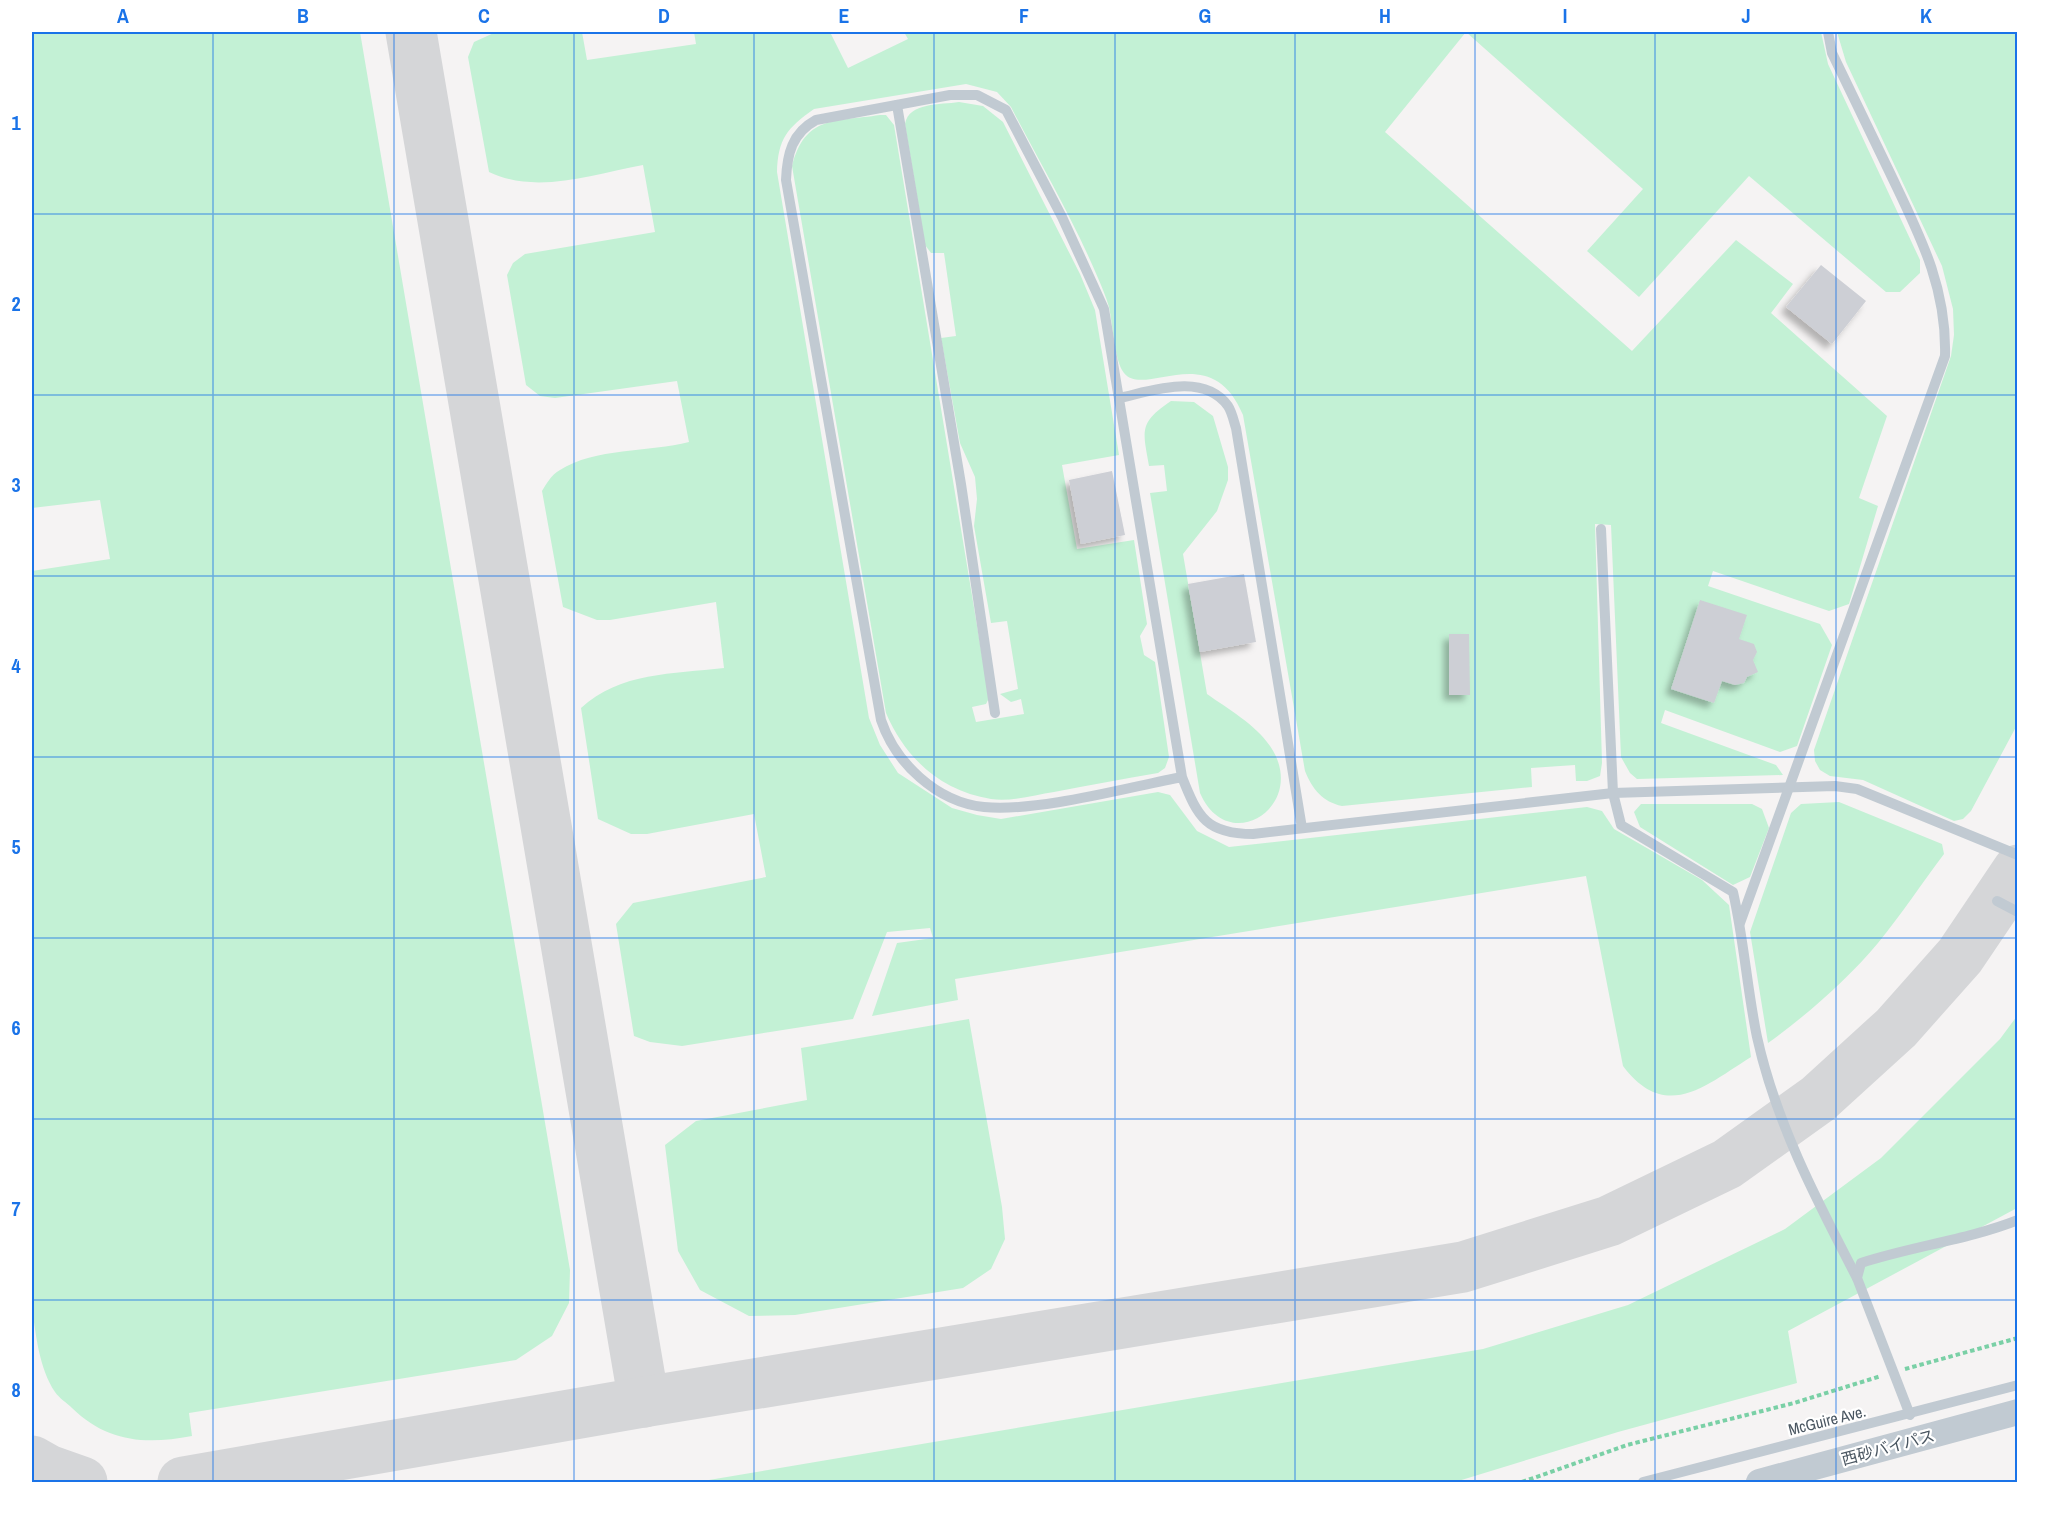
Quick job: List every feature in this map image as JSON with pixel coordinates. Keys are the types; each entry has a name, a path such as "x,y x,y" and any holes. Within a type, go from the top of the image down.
{"street":[{"name":"西砂バイパス","path":"1759,1482 2018,1412"}],"lane":[{"path":"1740,923 1945,356 1946,324 1938,284 1926,251 1832,53 1828,32"},
{"path":"1182,777 1031,805 982,807 956,799 914,773 888,741 881,720 786,180 787,157 795,138 804,127 816,120 950,95 977,95 1006,110 1062,217 1104,309 1182,777 1193,805 1209,823 1227,834 1302,828 1613,793 1834,786 1857,789 2018,855"},
{"path":"897,105 926,288 961,484 995,713"},
{"path":"1119,398 1177,385 1208,390 1228,406 1236,428 1302,828"},
{"path":"1601,529 1613,793 1621,825 1733,892 1740,923 1757,1037 1783,1124 1807,1181 1857,1278 1910,1415"},
{"path":"1997,901 2018,912"},
{"path":"1857,1278 1861,1263 1922,1246 1957,1240 2018,1220"},
{"name":"McGuire Ave.","path":"1643,1482 1910,1415 2018,1385"}],"path":[{"path":"1522,1482 1627,1445 1794,1403 2018,1338"}],"green space":[{"path":"32,32 360,32 570,1270 569,1303 552,1336 516,1360 189,1413 192,1436 175,1439 143,1440 113,1434 85,1419 61,1398 55,1392 45,1373 32,1308 32,571 110,559 100,500 32,508"},
{"path":"496,32 582,32 587,60 696,44 694,32 830,32 848,68 908,39 904,32 1466,32 1385,132 1632,351 1736,240 1793,284 1771,313 1887,416 1859,498 1878,506 1849,604 1829,611 1713,571 1708,586 1820,624 1832,645 1797,746 1780,752 1665,710 1661,723 1776,765 1783,775 1637,779 1630,773 1621,757 1611,525 1595,524 1602,763 1600,776 1587,781 1576,781 1575,765 1531,768 1532,787 1342,806 1319,794 1305,771 1243,415 1230,392 1214,379 1197,374 1179,374 1147,380 1134,379 1124,373 1116,351 1109,307 1099,281 1067,213 1011,107 997,92 966,84 814,109 797,122 786,135 779,151 777,172 869,718 880,745 898,773 952,808 1001,819 1158,792 1170,795 1197,831 1229,847 1587,807 1602,811 1614,829 1702,880 1729,905 1751,1057 1702,1087 1671,1096 1655,1093 1639,1083 1623,1066 1586,876 955,979 958,1000 872,1016 897,943 933,938 930,928 887,932 853,1019 682,1046 650,1042 634,1036 616,924 633,903 766,877 754,814 647,834 631,834 598,819 581,708 596,696 630,681 667,674 724,668 716,602 610,620 597,620 563,607 542,491 550,479 560,470 589,458 689,442 677,381 555,398 540,396 526,385 507,275 513,263 525,254 655,232 643,165 585,177 546,182 507,179 489,172 468,57 474,42"},
{"path":"1466,32 1821,32 1828,64 1920,260 1920,273 1900,292 1886,292 1749,176 1639,297 1587,251 1643,189"},
{"path":"1837,32 2017,32 2017,725 1971,811 1963,819 1954,821 1863,780 1830,776 1820,770 1815,761 1814,750 1951,356 1954,335 1953,309 1942,266 1846,62"},
{"path":"959,102 983,106 1003,122 1080,274 1095,310 1119,455 1062,465 1077,549 1134,540 1147,624 1140,636 1144,655 1155,662 1169,757 1165,768 1158,773 1022,798 991,799 956,789 927,770 903,744 886,713 792,166 805,138 814,129 824,124 886,115 894,125 989,698 986,704 972,707 976,722 1024,714 1021,699 1011,702 1000,694 1018,689 1007,621 991,623 974,526 977,499 975,477 960,443 941,338 956,336 944,253 931,253 925,245 905,124 912,112 919,108"},
{"path":"1171,401 1194,402 1213,416 1228,467 1228,480 1217,511 1183,554 1207,694 1241,717 1264,738 1280,767 1280,787 1273,804 1261,816 1245,822 1229,822 1213,812 1200,793 1150,493 1167,491 1164,465 1149,466 1145,444 1145,429 1148,422"},
{"path":"1839,802 1942,844 1944,854 1878,943 1853,971 1798,1020 1768,1043 1750,932 1791,813 1801,804"},
{"path":"1641,804 1752,804 1762,809 1769,828 1750,877 1733,885 1640,827 1634,812"},
{"path":"2017,1016 2017,1208 1788,1331 1797,1383 1618,1432 1455,1482 697,1482 1483,1349 1628,1305 1785,1229 1881,1158 2000,1039"},
{"path":"969,1019 1002,1207 1005,1239 991,1269 963,1288 795,1315 749,1316 700,1290 678,1251 665,1145 696,1121 807,1100 801,1048"}],"building":[{"path":"1821,265 1866,301 1832,344 1786,307"},
{"path":"1112,471 1125,535 1081,544 1069,480"},
{"path":"1244,574 1256,642 1200,652 1188,584"},
{"path":"1700,600 1747,615 1739,639 1754,644 1757,652 1753,660 1758,672 1747,677 1744,683 1735,685 1722,681 1714,703 1671,689"},
{"path":"1449,634 1469,634 1470,695 1449,695"}],"taxiway":[{"path":"411,32 644,1402"},
{"path":"183,1482 644,1402 1463,1267 1609,1221 1727,1164 1818,1099 1896,1028 1960,956 2018,870"},
{"path":"32,1461 48,1470 82,1482"}]}
